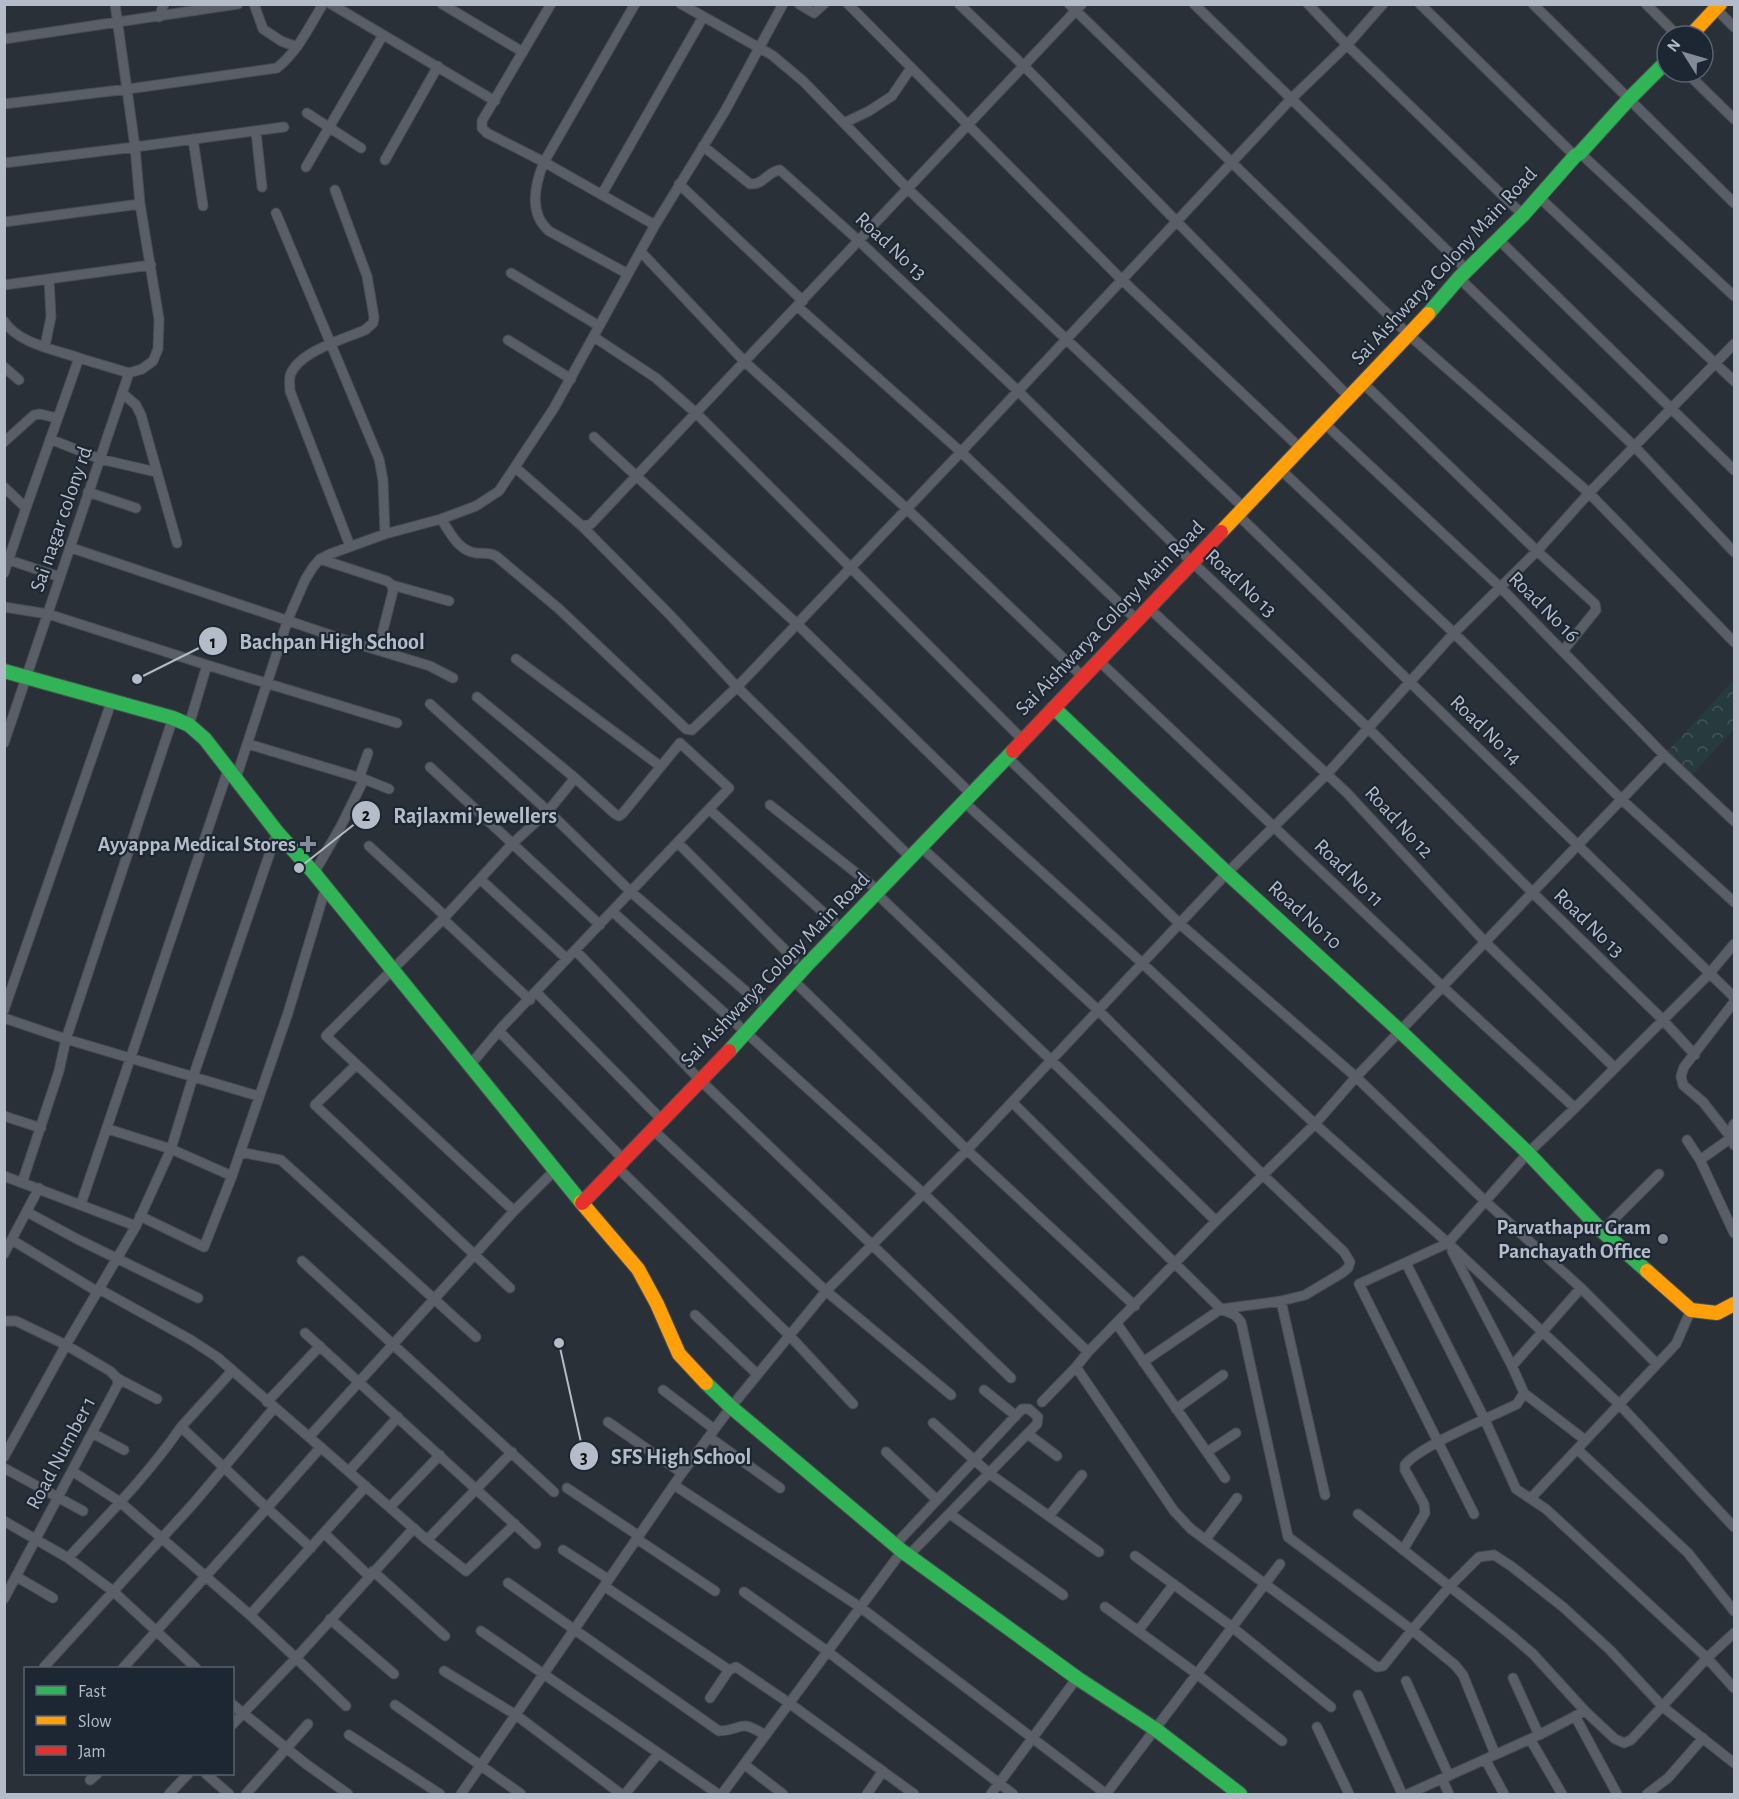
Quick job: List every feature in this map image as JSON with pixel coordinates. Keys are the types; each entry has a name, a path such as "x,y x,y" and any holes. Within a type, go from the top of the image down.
{"street":[{"path":"4,321 8,328 17,335 79,358 129,372 142,369 153,361 158,349 159,319 140,204 128,89 115,4"},
{"path":"159,17 164,4"},
{"path":"4,39 117,24 238,4"},
{"path":"254,4 264,29 297,47"},
{"path":"4,104 277,68 297,47 323,4"},
{"path":"331,4 495,101"},
{"path":"442,4 523,52"},
{"path":"551,4 482,121 482,128 487,133 544,162 655,225"},
{"path":"628,274 549,231 538,217 535,196 537,178 544,162 635,4"},
{"name":"Road No 14","path":"681,4 772,55 803,81 909,190 1065,339 1410,681 1734,996 1734,1001"},
{"path":"81,1204 108,1129 129,1057 232,774 248,744 288,619 305,580 320,559 350,546 477,506 499,491 516,468 571,379 655,225 725,111 783,4"},
{"path":"800,4 814,14 824,4"},
{"path":"848,4 1121,279 1299,447"},
{"path":"959,4 1024,66 1349,397"},
{"path":"1194,4 1635,447 1734,552"},
{"path":"1308,4 1347,45 1523,215"},
{"path":"441,519 457,543 475,553 489,552 496,556 558,608 686,729 696,728 852,568 1121,279 1291,99 1347,45 1383,4"},
{"path":"1420,4 1577,154 1734,296"},
{"path":"1533,4 1734,203"},
{"path":"1646,4 1666,24"},
{"path":"582,526 591,524 858,240 909,190 1076,7 1409,334 1589,493 1734,642"},
{"path":"1702,24 1718,7 1734,27"},
{"path":"602,194 703,17"},
{"path":"306,167 383,35"},
{"path":"384,160 438,66"},
{"path":"844,123 870,111 892,96 911,68"},
{"name":"Sai Aishwarya Colony Main Road","path":"582,1203 1138,621 1299,447 1363,383 1463,274 1523,215 1577,154 1655,73"},
{"path":"1698,84 1734,119"},
{"path":"307,113 361,148"},
{"path":"4,164 284,127"},
{"path":"256,132 262,187"},
{"path":"193,139 203,206"},
{"name":"Road No 13","path":"703,146 750,184 762,182 776,170 780,170 858,240 1367,727 1662,1019 1695,1055"},
{"path":"679,184 800,303 961,452 1138,621"},
{"path":"334,190 367,276 373,323 366,330 304,357 295,366 290,377 290,391 350,546"},
{"path":"1539,197 1734,381"},
{"path":"4,222 140,204"},
{"path":"276,213 379,459 386,534"},
{"path":"1498,239 1734,470"},
{"path":"641,252 745,362 906,508 1083,677"},
{"path":"4,285 151,265"},
{"path":"511,273 599,326"},
{"path":"45,346 51,317 49,279"},
{"path":"594,337 656,378 696,413 1023,740"},
{"path":"508,340 571,379"},
{"path":"461,1794 711,1433 826,1291 967,1150 1227,873 1327,774 1454,633 1537,551 1589,493 1734,344"},
{"path":"4,573 79,358"},
{"path":"4,367 19,380"},
{"name":"Sai nagar colony rd","path":"4,743 129,372"},
{"path":"1363,383 1595,604 1596,610 1563,651"},
{"path":"122,393 136,405 141,415 177,543"},
{"path":"4,442 34,415 57,418"},
{"name":"Road No 16","path":"1323,422 1500,587 1664,755 1734,821"},
{"path":"594,437 796,623 968,798 1142,963 1315,1124 1448,1243 1619,1404 1734,1527"},
{"path":"50,439 100,459 156,472"},
{"path":"516,468 582,526 737,687 916,852 1098,1010 1264,1176 1344,1252 1350,1262 1342,1274 1305,1295 1281,1301 1221,1309 1143,1362"},
{"path":"1280,469 1454,633 1621,799 1734,902"},
{"path":"4,487 26,508"},
{"path":"88,492 136,508"},
{"path":"69,547 354,643 430,666 453,678"},
{"path":"320,559 387,581 392,585 449,601"},
{"path":"9,560 60,577"},
{"path":"378,650 393,591 392,585"},
{"path":"4,607 48,614 397,723"},
{"name":"Road No 12","path":"1149,608 1347,793 1485,942 1615,1068"},
{"path":"516,659 660,766"},
{"name":"Road No 11","path":"1099,661 1444,988 1575,1108"},
{"path":"189,725 207,665"},
{"path":"4,671 173,718 189,725 205,739 277,832 314,873 391,970 471,1064 638,1269 657,1304 679,1354 730,1407 902,1550 992,1618 1155,1729 1240,1794"},
{"path":"471,1064 499,1031 729,788 680,743 619,816 477,697"},
{"path":"4,1010 112,700"},
{"path":"429,704 548,810 631,892 757,1001"},
{"name":"Road No 10","path":"1054,708 1227,873 1400,1031 1528,1153 1602,1231 1691,1310"},
{"path":"22,1183 59,1071 66,1039 173,718"},
{"path":"248,744 362,778 389,789"},
{"path":"314,873 341,825 362,778 368,753"},
{"path":"1042,1402 1216,1221 1315,1124 1356,1077 1444,988 1532,892 1664,755"},
{"path":"1007,757 1180,924 1356,1077 1485,1202 1581,1288 1657,1364"},
{"path":"430,767 600,925"},
{"path":"514,1211 326,1036 444,917 513,843 548,810 575,778"},
{"path":"770,805 878,892 1216,1221"},
{"path":"710,810 834,922"},
{"path":"4,1457 138,1221 171,1149 192,1077 277,832"},
{"path":"678,843 794,959"},
{"path":"369,846 533,996 657,1125 826,1291 951,1395"},
{"path":"480,879 567,959"},
{"path":"4,1176 81,1204 138,1221 204,1247 232,1176 288,1013 326,890"},
{"path":"613,912 923,1193 1088,1352"},
{"path":"1474,1514 1359,1284 1448,1243 1528,1153 1709,974 1734,944"},
{"path":"575,950 700,1080 873,1243 1011,1378"},
{"path":"794,981 967,1150 1135,1306"},
{"path":"1731,1140 1703,1102 1683,1085 1681,1076 1684,1067 1734,1001"},
{"path":"4,1018 66,1039 258,1096"},
{"path":"499,1031 620,1163 789,1335 853,1404"},
{"path":"356,1065 315,1105 510,1288"},
{"path":"1011,1102 1221,1309 1235,1315 1240,1322 1288,1537 1455,1665 1463,1675 1495,1754"},
{"path":"4,1116 41,1128"},
{"path":"1700,1160 1731,1140 1734,1124"},
{"path":"108,1129 171,1149 232,1176"},
{"path":"1687,1140 1700,1160 1734,1233"},
{"path":"240,1152 282,1160 476,1337"},
{"path":"309,1437 514,1211 556,1169"},
{"path":"1602,1231 1659,1174"},
{"path":"4,1254 9,1240 39,1188"},
{"path":"27,1212 198,1298"},
{"path":"9,1240 191,1340 232,1371 466,1571 471,1569 514,1524"},
{"path":"1448,1243 1524,1393 1585,1440"},
{"path":"302,1261 554,1492"},
{"path":"1406,1263 1485,1420 1516,1489 1521,1495 1531,1498 1546,1509 1707,1658 1734,1688"},
{"path":"1512,1366 1581,1288"},
{"path":"1281,1301 1325,1495"},
{"path":"1531,1498 1677,1344 1691,1310 1717,1313 1734,1304"},
{"path":"695,1315 757,1374"},
{"name":"Road Number 1","path":"4,1321 16,1321 66,1345 110,1371 117,1378 118,1384 4,1599"},
{"path":"1117,1324 1225,1478"},
{"path":"305,1333 536,1544"},
{"path":"44,1667 224,1466 321,1346"},
{"path":"1076,1368 1174,1511 1191,1528 1377,1667 1383,1666 1449,1586 1479,1557 1494,1555 1554,1600 1602,1642 1663,1707 1734,1762"},
{"path":"68,1558 120,1502 181,1427 232,1371"},
{"path":"1176,1409 1223,1375"},
{"path":"117,1378 157,1399"},
{"path":"663,1390 711,1433 780,1488"},
{"path":"984,1390 1016,1416"},
{"path":"1403,1550 1425,1513 1425,1504 1405,1470 1409,1459 1517,1404 1524,1393"},
{"path":"481,1631 658,1754 720,1794 745,1764 902,1550 909,1530 1016,1416 1026,1408 1038,1417 1037,1424 1028,1434 950,1514 923,1540 902,1550"},
{"path":"349,1471 398,1418"},
{"path":"608,1422 682,1473"},
{"path":"933,1423 990,1474 1099,1552"},
{"path":"181,1427 311,1548"},
{"path":"92,1433 124,1450"},
{"path":"1207,1452 1236,1433"},
{"path":"1028,1434 1057,1456"},
{"path":"124,1667 321,1447"},
{"path":"1577,1449 1689,1554 1734,1611"},
{"path":"427,1540 512,1452"},
{"path":"886,1452 937,1500"},
{"path":"390,1507 440,1455"},
{"path":"4,1468 83,1511"},
{"path":"72,1471 120,1502 250,1615 346,1706"},
{"path":"1049,1516 1082,1475"},
{"path":"674,1485 860,1607 1106,1794 1280,1564"},
{"path":"250,1615 366,1486"},
{"path":"567,1488 715,1591"},
{"path":"1206,1539 1237,1498"},
{"path":"950,1514 1063,1595"},
{"path":"1358,1514 1533,1654 1585,1711 1615,1739 1624,1743 1631,1740 1707,1658 1734,1633"},
{"path":"4,1521 68,1558 113,1591 195,1667"},
{"path":"234,1723 414,1528"},
{"path":"909,1530 923,1540"},
{"path":"324,1533 446,1636"},
{"path":"563,1550 729,1670"},
{"path":"1135,1556 1232,1627 1331,1707"},
{"path":"16,1577 53,1598"},
{"path":"508,1582 719,1731 728,1731 743,1725 752,1727 765,1735"},
{"path":"1138,1631 1174,1584"},
{"path":"744,1592 827,1651 1013,1794"},
{"path":"1105,1607 1197,1674 1282,1741"},
{"path":"330,1619 394,1674"},
{"path":"710,1698 729,1670 736,1667 914,1794"},
{"path":"444,1671 516,1715 623,1794 658,1754"},
{"path":"991,1794 1077,1678"},
{"path":"1513,1678 1534,1737 1562,1794"},
{"path":"1406,1681 1445,1777 1449,1794"},
{"path":"1358,1695 1402,1794"},
{"path":"395,1705 521,1794"},
{"path":"234,1706 286,1749 348,1794"},
{"path":"1408,1794 1534,1737 1585,1711"},
{"path":"1575,1716 1617,1794"},
{"path":"246,1794 308,1724"},
{"path":"1317,1727 1349,1794"},
{"path":"349,1735 440,1794"},
{"path":"1647,1794 1668,1778 1703,1738"},
{"path":"1485,1759 1504,1794"},
{"path":"745,1764 783,1794"},
{"path":"867,1794 883,1771"},
{"path":"169,1794 186,1775"},
{"path":"208,1775 229,1794"}],"green space":[{"path":"1734,680 1734,729 1691,776 1666,753"}],"traffic: fast":[{"path":"1428,314 1459,278 1523,215 1575,156 1655,73"},
{"path":"4,671 173,718 189,725 205,739 277,832 314,873 581,1202"},
{"path":"1054,708 1227,873 1400,1031 1528,1153 1602,1231 1647,1271"},
{"path":"729,1051 806,966 1013,751"},
{"path":"706,1383 731,1407 902,1551 1077,1678 1155,1729 1240,1794"}],"traffic: slow":[{"path":"1701,24 1720,4"},
{"path":"1221,532 1428,314"},
{"path":"581,1202 638,1269 657,1304 679,1354 706,1383"},
{"path":"1647,1271 1691,1310 1717,1313 1734,1304"}],"traffic: jam":[{"path":"1013,751 1221,532"},
{"path":"582,1203 729,1051"}],"place":[{"name":"Bachpan High School","path":"137,679"},
{"name":"Ayyappa Medical Stores","path":"308,844"},
{"name":"Rajlaxmi Jewellers","path":"299,868"},
{"name":"Parvathapur Gram Panchayath Office","path":"1663,1239"},
{"name":"SFS High School","path":"559,1343"}]}
